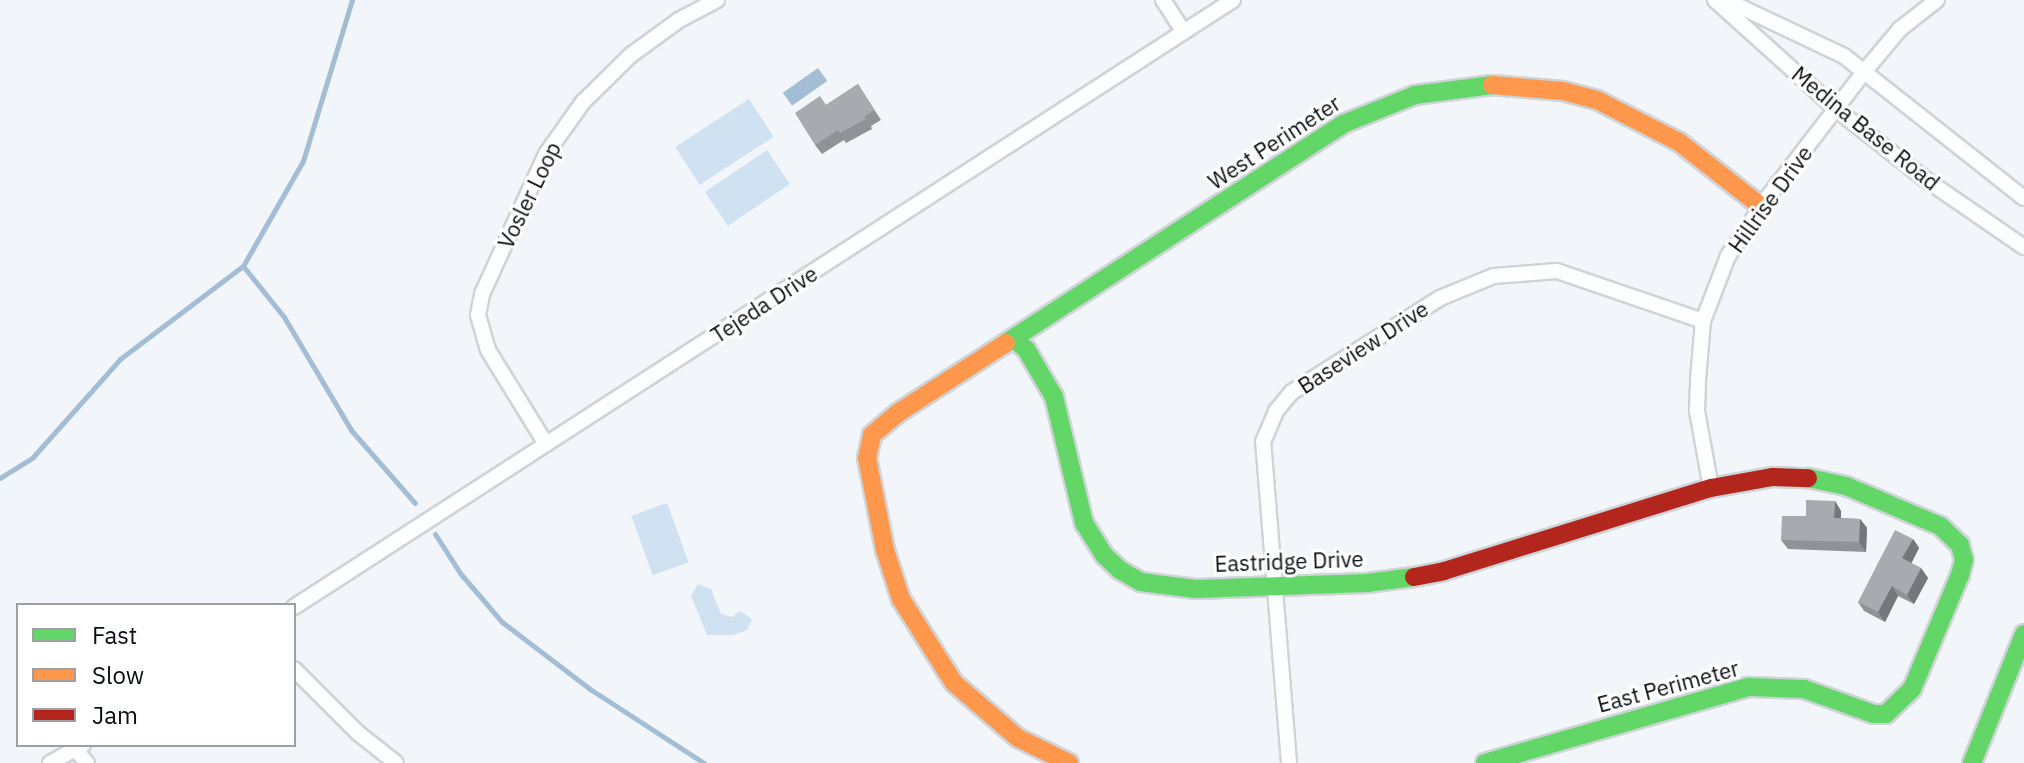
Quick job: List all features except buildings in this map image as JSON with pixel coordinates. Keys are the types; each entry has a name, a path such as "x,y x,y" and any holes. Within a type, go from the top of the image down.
{"street":[{"name":"Vosler Loop","path":"546,444 488,350 478,315 482,294 546,154 583,102 631,55 679,20 717,0"},
{"path":"1163,0 1184,32"},
{"name":"Tejeda Drive","path":"296,606 1233,0"},
{"name":"Medina Base Road","path":"1715,0 1836,109 1925,179 2024,247"},
{"name":"Medina Base Road","path":"1726,0 1844,56 2024,198"},
{"name":"Hillrise Drive","path":"1711,488 1697,411 1703,321 1728,256 1864,72 1900,29 1937,0"},
{"name":"West Perimeter","path":"1069,763 1043,753 993,719 954,683 901,599 885,550 867,446 872,435 898,413 1343,124 1415,95 1494,85 1563,91 1597,100 1679,142 1762,207"},
{"name":"Baseview Drive","path":"1289,763 1263,442 1276,411 1292,392 1440,298 1494,276 1557,271 1703,321"},
{"name":"Eastridge Drive","path":"1014,339 1026,349 1054,397 1084,523 1099,547 1120,570 1141,582 1168,588 1367,583 1444,571 1711,488"},
{"name":"East Perimeter","path":"1485,763 1749,687 1804,689 1874,714 1886,714 1902,702 1912,689 1960,575 1964,560 1960,545 1940,526 1846,486 1815,478 1773,477 1711,488"},
{"path":"1972,763 2024,634"},
{"path":"296,671 358,733 396,763"},
{"path":"50,763 79,747 87,763"}],"shaded area":[{"path":"818,68 827,81 792,106 783,93"},
{"path":"749,99 774,137 700,185 675,147"},
{"path":"767,150 790,184 728,226 705,192"},
{"path":"667,503 689,562 653,575 631,516"},
{"path":"698,584 711,589 721,614 732,617 740,611 752,619 747,630 733,635 707,635 691,596"}],"waterway":[{"path":"0,478 33,457 120,359 243,266 303,161 352,0"},
{"path":"243,266 284,317 351,430 415,503"},
{"path":"435,534 460,573 502,622 590,689 704,763"}],"traffic: fast":[{"path":"1006,343 1343,124 1415,95 1492,85"},
{"path":"1014,339 1026,349 1054,397 1084,523 1105,556 1120,570 1141,582 1196,589 1367,583 1414,577"},
{"path":"1485,763 1749,687 1804,689 1874,714 1886,714 1912,689 1960,575 1964,560 1960,545 1940,526 1846,486 1808,478"},
{"path":"1972,763 2024,634"}],"traffic: slow":[{"path":"1492,85 1563,91 1597,100 1679,142 1762,207"},
{"path":"1006,343 898,413 872,435 867,458 885,550 901,599 954,683 1018,738 1069,763"}],"traffic: jam":[{"path":"1414,577 1444,571 1711,488 1773,477 1808,478"}]}
